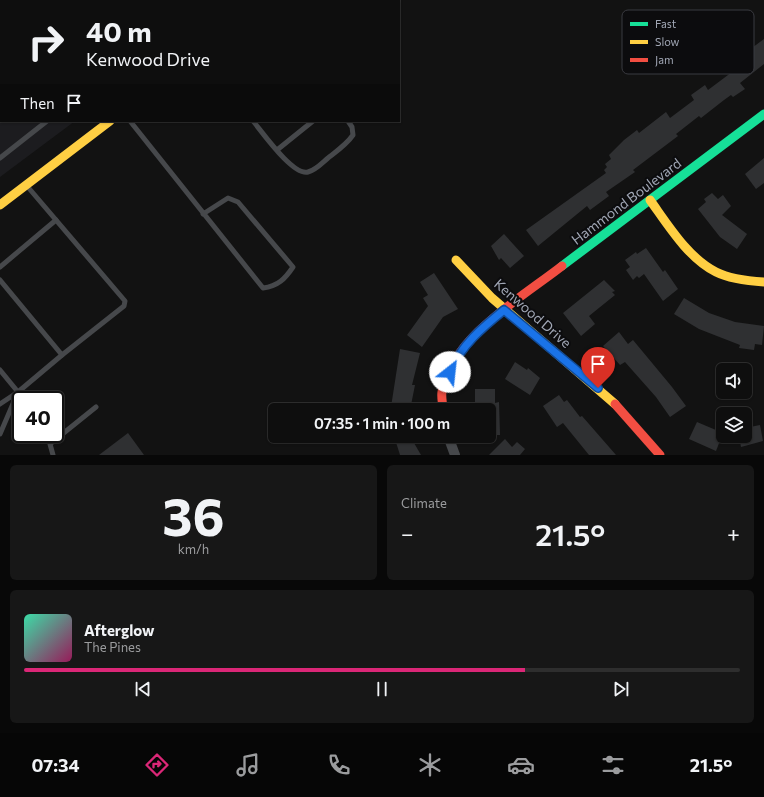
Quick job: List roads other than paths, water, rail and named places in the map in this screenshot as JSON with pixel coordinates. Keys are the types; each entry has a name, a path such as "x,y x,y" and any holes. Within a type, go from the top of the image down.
{"street":[{"name":"Hammond Boulevard","path":"443,403 442,392 454,362 473,337 504,310 764,114"},
{"path":"0,206 109,122"},
{"path":"650,200 686,246 712,270 745,281 764,282"},
{"name":"Kenwood Drive","path":"456,260 504,310 610,397 660,455"},
{"path":"451,443 455,455"}],"lane":[{"path":"0,158 46,122"},
{"path":"131,122 203,214 263,288 273,287 285,279 293,267 238,202 228,198 203,214"},
{"path":"254,122 289,164 299,172 307,172 315,169 349,142 353,135 352,127 349,122"},
{"path":"277,150 311,122"},
{"path":"19,391 124,306 125,301 26,185"},
{"path":"0,267 56,220"},
{"path":"0,280 62,355"},
{"path":"0,370 17,391"},
{"path":"0,404 12,396"},
{"path":"0,434 12,406"},
{"path":"53,455 50,444 96,407"}]}
